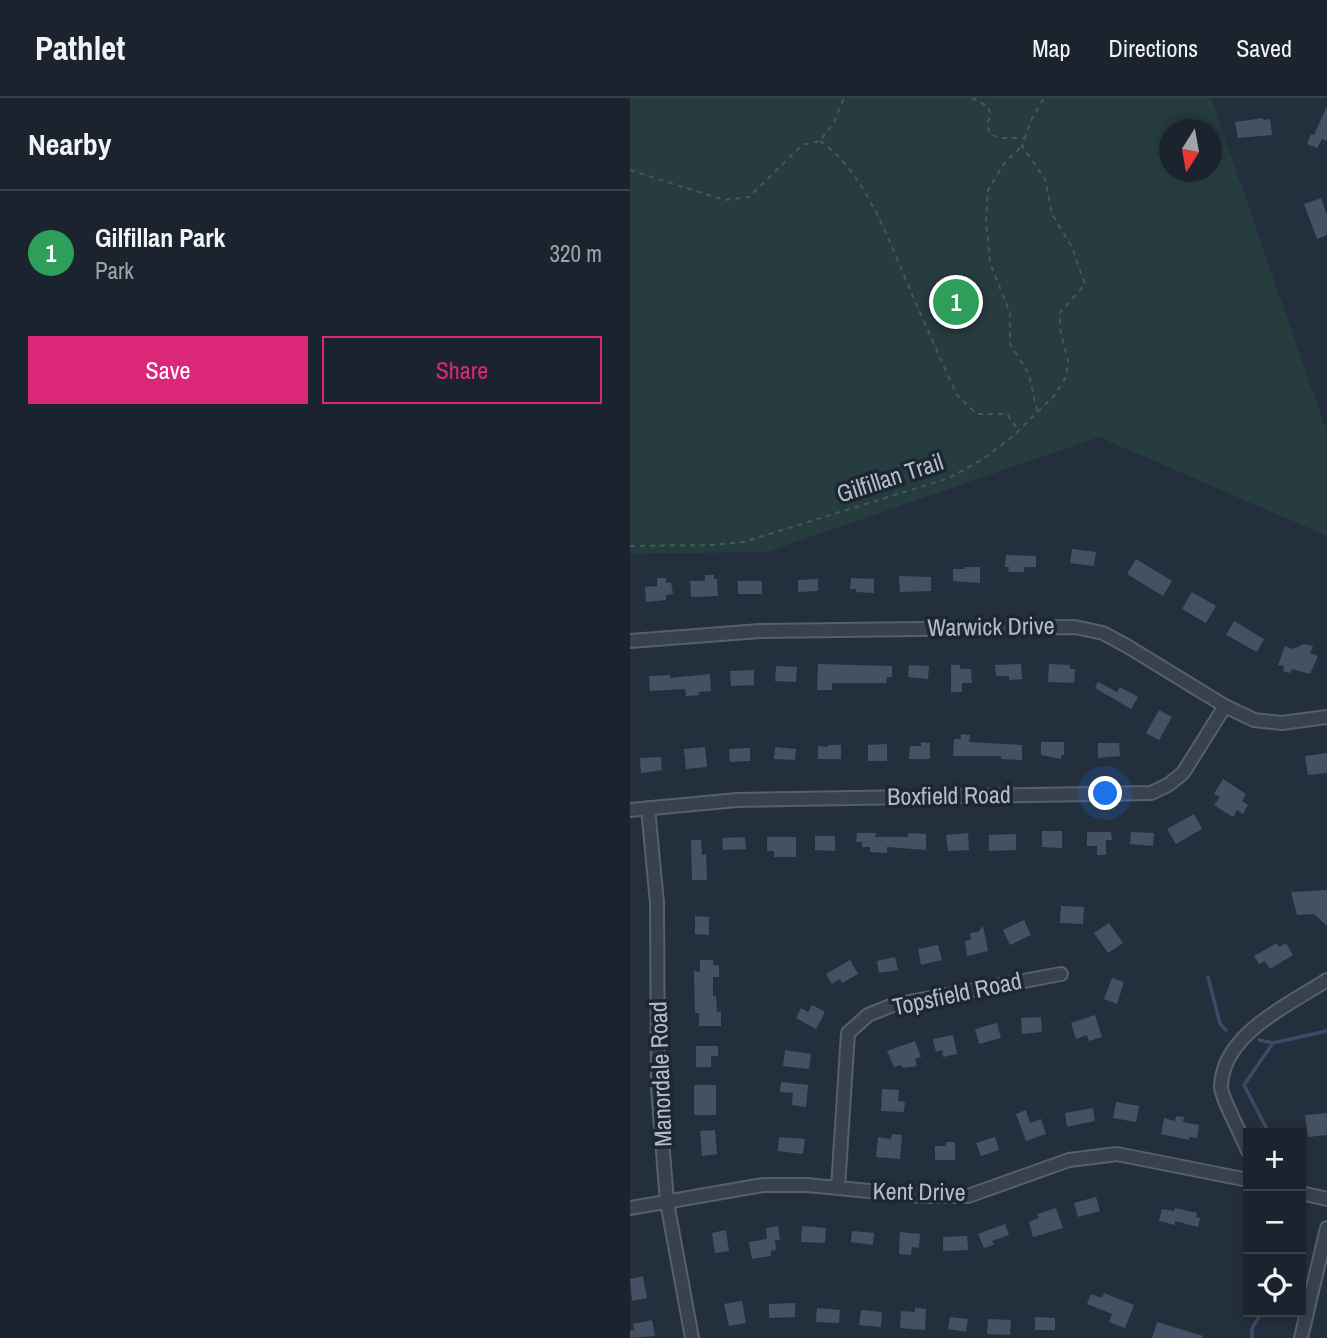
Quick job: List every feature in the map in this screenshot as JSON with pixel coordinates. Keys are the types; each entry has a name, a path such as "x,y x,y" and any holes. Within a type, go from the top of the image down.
{"street":[{"name":"Warwick Drive","path":"630,641 760,631 1074,627 1115,640 1225,706 1254,720 1282,723 1327,717"},
{"name":"Boxfield Road","path":"630,810 737,800 1151,793 1184,773 1225,706"},
{"name":"Manordale Road","path":"648,808 657,903 658,1088 667,1202 692,1338"},
{"name":"Topsfield Road","path":"838,1188 848,1033 868,1015 892,1005 1061,974"},
{"path":"1243,1139 1221,1088 1227,1060 1250,1029 1327,980"},
{"name":"Kent Drive","path":"630,1208 763,1185 807,1185 921,1196 968,1196 1069,1160 1117,1154 1243,1179"},
{"path":"1306,1194 1327,1199"},
{"path":"1301,1338 1327,1228"}],"path":[{"path":"630,170 724,200 749,197 802,145 820,141 834,122 844,98"},
{"path":"972,98 987,106 991,114 987,125 990,134 1000,138 1025,138"},
{"path":"1038,412 1029,374 1010,344 1010,313 990,263 986,221 988,190 1005,162 1022,146 1032,118 1044,98"},
{"path":"820,141 833,150 862,188 885,232 957,395 977,414 1007,414 1018,431"},
{"name":"Gilfillan Trail","path":"630,546 744,542 949,478 983,459 1055,396 1066,377 1068,360 1059,314 1085,284 1072,247 1052,214 1045,179 1022,146"}],"green space":[{"path":"630,98 1211,98 1218,119 1159,119 1159,182 1222,182 1222,130 1327,433 1327,536 1099,437 767,552 630,554"}],"building":[{"path":"1327,106 1327,141 1322,139 1317,148 1307,144"},
{"path":"1270,119 1272,135 1238,138 1235,122"},
{"path":"1321,198 1327,215 1327,235 1317,239 1304,204"},
{"path":"1072,549 1096,552 1094,566 1070,563"},
{"path":"1006,555 1036,556 1036,567 1024,567 1024,572 1008,572 1009,567 1005,567"},
{"path":"1136,559 1172,581 1163,596 1127,574"},
{"path":"980,567 980,583 953,581 953,569"},
{"path":"705,575 714,575 714,579 717,579 718,596 691,597 690,581 705,581"},
{"path":"899,576 931,577 931,591 900,592"},
{"path":"657,578 666,578 666,583 671,582 673,594 666,595 666,600 646,602 645,587 657,586"},
{"path":"851,578 874,579 874,593 850,589"},
{"path":"818,579 818,591 798,592 798,580"},
{"path":"738,581 762,581 762,594 738,594"},
{"path":"1192,592 1216,606 1206,623 1182,609"},
{"path":"1234,621 1264,639 1257,652 1226,635"},
{"path":"1304,644 1313,646 1310,653 1318,656 1310,674 1292,669 1290,673 1283,671 1284,666 1278,665 1285,646 1293,649"},
{"path":"818,664 892,666 892,677 887,677 886,683 832,683 832,690 817,690"},
{"path":"1021,664 1022,679 1009,680 1009,676 996,676 995,665"},
{"path":"1049,664 1070,665 1070,669 1075,669 1074,683 1048,682"},
{"path":"909,665 929,666 928,679 908,677"},
{"path":"951,665 960,665 960,669 971,669 972,683 962,683 962,692 951,692"},
{"path":"776,666 797,667 796,682 775,681"},
{"path":"754,670 754,685 731,686 730,671"},
{"path":"710,674 711,691 699,692 699,695 686,696 685,689 650,691 649,676 670,675 670,678"},
{"path":"1098,682 1117,692 1120,687 1138,697 1131,709 1095,688"},
{"path":"1159,710 1172,717 1159,740 1146,733"},
{"path":"961,734 970,735 969,742 1022,745 1022,760 1001,759 1001,756 953,756 954,739 961,739"},
{"path":"921,742 930,743 930,759 909,759 910,746 921,746"},
{"path":"1041,742 1064,742 1064,755 1061,755 1061,759 1041,755"},
{"path":"1098,743 1119,743 1120,756 1098,758"},
{"path":"887,744 887,761 868,761 868,745"},
{"path":"841,745 841,759 818,759 818,746"},
{"path":"705,747 707,767 686,769 684,749"},
{"path":"775,747 796,749 795,760 774,759"},
{"path":"750,748 750,761 730,762 729,749"},
{"path":"1327,753 1327,773 1308,775 1305,756"},
{"path":"661,757 662,770 641,773 640,758"},
{"path":"1223,779 1246,794 1242,801 1248,805 1243,814 1237,810 1233,817 1214,805 1220,797 1214,794"},
{"path":"1194,814 1202,829 1176,844 1167,829"},
{"path":"1042,831 1062,831 1062,848 1042,847"},
{"path":"1087,832 1111,832 1112,840 1106,840 1106,855 1097,855 1097,846 1087,846"},
{"path":"1131,832 1154,833 1153,846 1130,844"},
{"path":"857,833 876,833 875,837 926,834 926,850 887,847 887,853 870,852 870,847 862,847 862,842 856,842"},
{"path":"968,833 969,850 948,851 946,835"},
{"path":"1016,834 1016,850 989,851 989,835"},
{"path":"815,836 835,836 835,851 815,850"},
{"path":"745,837 746,849 723,850 722,838"},
{"path":"767,837 796,837 796,857 774,857 774,851 767,851"},
{"path":"691,840 701,840 702,855 706,854 707,880 692,880"},
{"path":"1327,890 1327,926 1314,914 1297,915 1291,892"},
{"path":"1061,906 1084,907 1083,924 1060,923"},
{"path":"695,916 709,917 709,935 695,934"},
{"path":"1024,920 1031,935 1010,945 1003,930"},
{"path":"1109,923 1123,943 1108,953 1094,933"},
{"path":"983,926 988,951 967,956 965,941 971,940 970,933 978,932"},
{"path":"1277,943 1279,947 1286,943 1293,955 1270,969 1265,961 1259,964 1254,956"},
{"path":"938,945 942,960 921,965 918,949"},
{"path":"895,957 898,970 879,973 877,961"},
{"path":"700,960 713,960 713,965 719,966 719,977 713,977 713,996 716,996 717,1012 721,1012 721,1026 699,1026 699,1013 695,1013 694,971 700,972"},
{"path":"850,960 858,974 842,983 840,979 832,984 826,974"},
{"path":"1112,978 1124,982 1117,1004 1104,999"},
{"path":"812,1005 825,1012 816,1029 796,1018 801,1008 808,1012"},
{"path":"1095,1015 1102,1037 1089,1041 1087,1035 1076,1039 1071,1023"},
{"path":"1041,1017 1042,1032 1022,1034 1021,1018"},
{"path":"997,1023 1001,1038 979,1044 975,1029"},
{"path":"953,1035 957,1054 943,1057 942,1050 936,1052 933,1039"},
{"path":"915,1041 921,1057 915,1059 917,1066 894,1067 887,1051"},
{"path":"696,1046 718,1046 718,1056 711,1056 711,1067 696,1067"},
{"path":"785,1050 811,1054 809,1069 783,1066"},
{"path":"781,1082 808,1085 806,1107 792,1105 793,1093 780,1092"},
{"path":"694,1085 716,1085 716,1115 694,1115"},
{"path":"882,1089 899,1090 898,1101 905,1102 904,1112 881,1111"},
{"path":"1116,1102 1139,1106 1136,1122 1113,1118"},
{"path":"1093,1108 1095,1121 1067,1127 1065,1113"},
{"path":"1026,1110 1030,1123 1041,1119 1046,1134 1026,1141 1016,1114"},
{"path":"1327,1113 1327,1135 1308,1137 1305,1115"},
{"path":"1176,1116 1184,1117 1183,1122 1199,1125 1197,1138 1189,1137 1189,1140 1161,1134 1164,1118 1175,1121"},
{"path":"715,1130 717,1154 702,1156 700,1131"},
{"path":"892,1134 902,1135 900,1159 876,1157 878,1137 891,1139"},
{"path":"779,1137 805,1139 803,1154 778,1151"},
{"path":"995,1137 999,1150 981,1156 976,1143"},
{"path":"946,1142 955,1142 955,1160 935,1160 935,1146 946,1146"},
{"path":"1096,1197 1100,1211 1078,1217 1074,1203"},
{"path":"1056,1208 1063,1228 1033,1237 1029,1222 1039,1218 1037,1214"},
{"path":"1175,1208 1197,1213 1196,1217 1200,1218 1198,1227 1175,1221 1175,1225 1159,1221 1162,1209 1174,1211"},
{"path":"1005,1224 1009,1235 992,1241 994,1245 984,1248 978,1234"},
{"path":"778,1226 780,1240 775,1240 776,1250 771,1251 771,1256 752,1259 749,1242 767,1239 766,1228"},
{"path":"802,1226 826,1228 825,1243 801,1242"},
{"path":"726,1230 729,1251 715,1253 712,1233"},
{"path":"852,1231 874,1233 873,1245 851,1242"},
{"path":"900,1232 920,1234 919,1248 912,1247 911,1255 899,1254"},
{"path":"967,1236 968,1250 943,1251 943,1237"},
{"path":"643,1276 647,1298 632,1301 630,1279"},
{"path":"1104,1293 1134,1305 1125,1328 1109,1322 1112,1314 1087,1304 1091,1294 1102,1298"},
{"path":"742,1301 746,1323 729,1326 724,1304"},
{"path":"795,1303 795,1317 769,1318 769,1304"},
{"path":"817,1308 840,1310 839,1323 816,1322"},
{"path":"915,1308 926,1309 925,1330 900,1328 901,1311 915,1312"},
{"path":"861,1310 882,1312 881,1327 859,1325"},
{"path":"950,1317 968,1319 966,1332 948,1329"},
{"path":"1035,1317 1055,1318 1055,1330 1035,1330"},
{"path":"988,1319 1011,1320 1010,1335 987,1334"},
{"path":"652,1320 655,1336 630,1338 630,1331 634,1330 633,1324"},
{"path":"1157,1322 1203,1336 1152,1338"}],"waterway":[{"path":"1208,977 1220,1024 1226,1030"},
{"path":"1266,1128 1244,1085 1273,1043 1327,1031"},
{"path":"1259,1040 1273,1043"},
{"path":"1252,1338 1252,1328 1259,1317"}],"place":[{"name":"Gilfillan Park","path":"956,302"}]}
